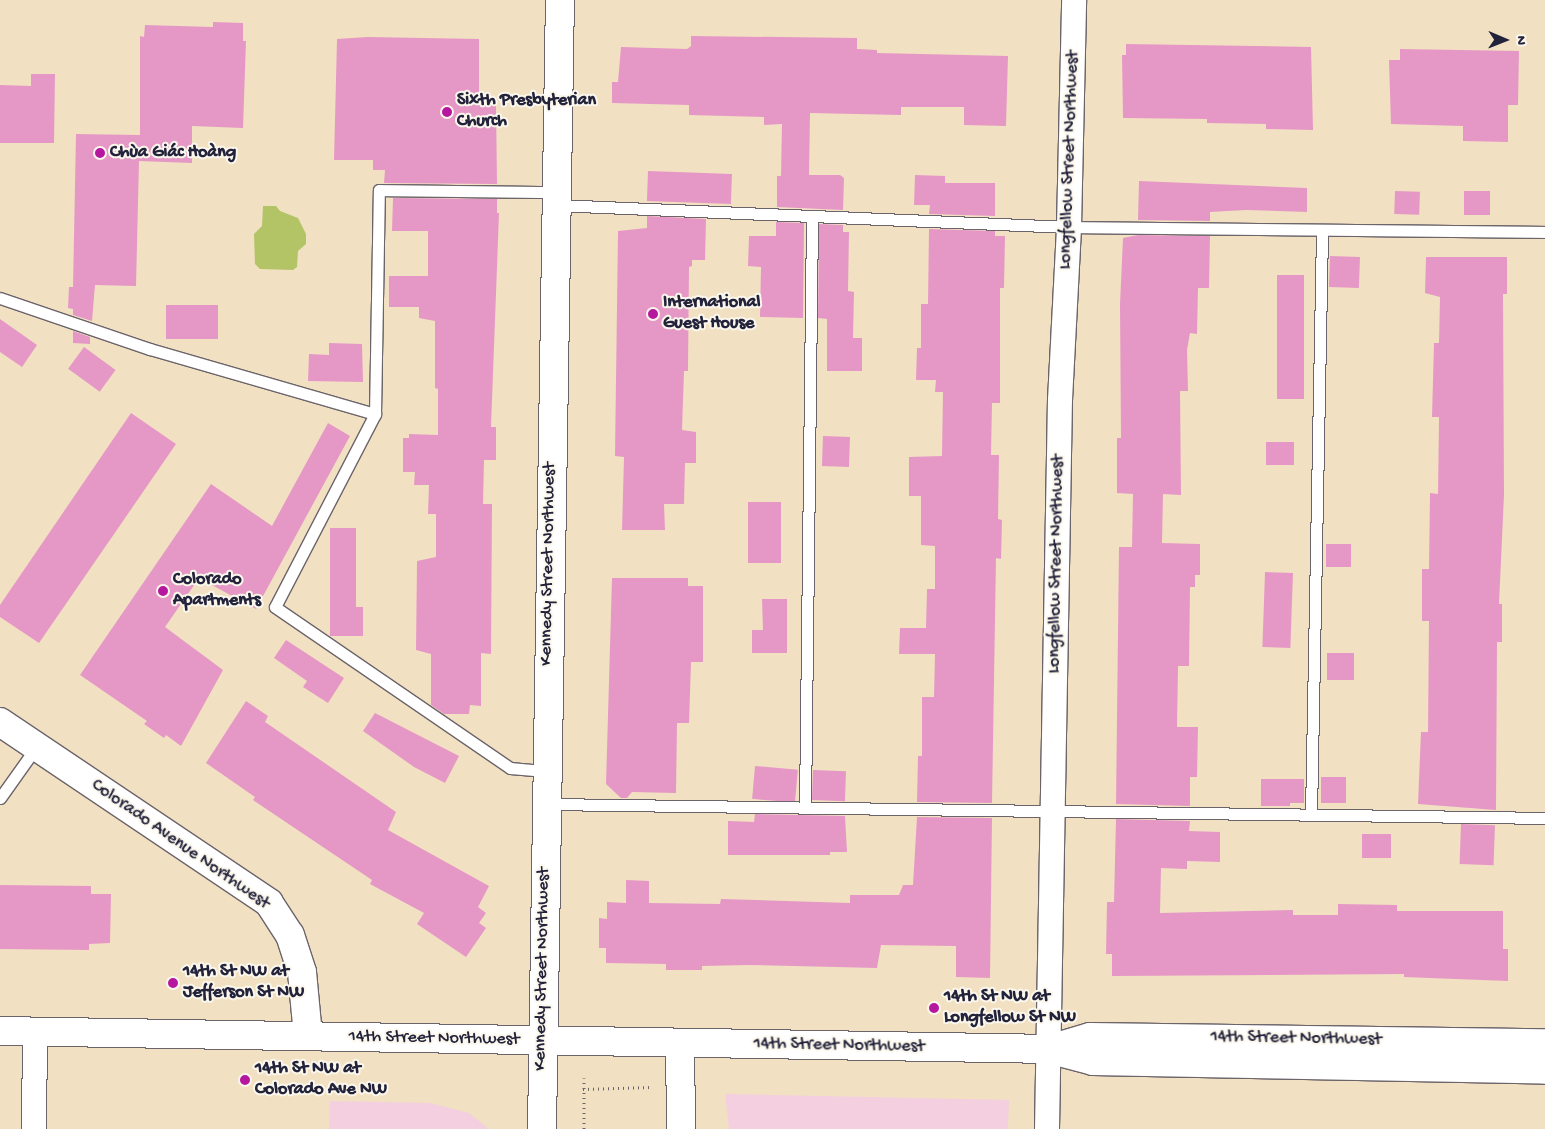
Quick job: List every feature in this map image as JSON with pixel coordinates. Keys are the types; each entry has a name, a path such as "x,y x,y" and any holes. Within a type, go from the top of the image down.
{"street":[{"name":"Kennedy Street Northwest","path":"542,1129 541,1040 560,0"},
{"name":"Longfellow Street Northwest","path":"1047,1129 1060,400 1069,227 1074,0"},
{"name":"Colorado Avenue Northwest","path":"0,722 269,903 290,934 302,972 308,1036"},
{"name":"14th Street Northwest","path":"0,1031 1048,1049 1093,1061 1545,1070"},
{"path":"34,1129 35,1031"},
{"name":"14th Street Northwest","path":"1048,1049 1090,1037 1545,1043"},
{"path":"680,1043 681,1129"}],"lane":[{"path":"546,771 510,768 275,607 375,414 379,190 555,199 812,216 1069,227 1545,232"},
{"path":"806,808 812,216"},
{"path":"1311,815 1322,230"},
{"path":"0,298 150,349 375,414"},
{"path":"0,798 37,746"},
{"path":"546,804 1545,818"}],"path":[{"path":"584,1078 584,1129"},
{"path":"583,1089 660,1086"}],"shaded area":[{"path":"725,1094 1009,1100 1008,1129 729,1129"},
{"path":"330,1101 430,1103 469,1113 489,1129 329,1129"}],"green space":[{"path":"263,206 276,206 280,211 298,218 306,234 306,244 298,251 297,267 293,270 260,269 255,264 254,234 262,226"}],"building":[{"path":"213,22 243,23 243,41 246,41 243,128 192,126 192,163 139,161 136,286 95,285 92,321 73,315 73,309 68,308 69,287 73,287 76,134 140,135 140,36 144,37 145,25 213,27"},
{"path":"691,36 857,38 857,49 877,50 877,53 1008,56 1006,126 964,125 964,107 901,107 901,115 810,113 809,175 840,175 844,178 843,210 777,207 777,176 781,176 782,124 764,125 764,117 689,115 689,105 612,103 612,82 618,82 621,47 687,49 691,46"},
{"name":"Sixth Presbyterian Church","path":"368,37 479,39 479,105 496,105 497,184 384,183 385,170 373,170 373,160 334,160 337,39"},
{"path":"1126,44 1311,47 1313,130 1266,129 1266,124 1207,123 1207,119 1123,118 1122,55 1126,55"},
{"path":"1400,49 1519,51 1518,105 1508,105 1508,142 1463,141 1463,126 1391,124 1389,60 1400,60"},
{"path":"31,74 55,74 54,143 0,143 0,85 31,86"},
{"path":"648,171 732,174 731,204 647,201"},
{"path":"915,175 945,176 945,183 995,183 995,216 929,214 930,205 914,205"},
{"path":"1139,181 1307,188 1307,212 1246,210 1210,212 1210,221 1138,220"},
{"path":"1395,191 1420,192 1419,215 1394,214"},
{"path":"1464,191 1490,191 1490,215 1464,215"},
{"path":"393,198 497,199 497,213 499,213 491,427 496,427 496,460 484,460 483,504 492,504 491,654 481,653 481,706 470,705 469,714 444,714 431,705 431,654 416,650 417,561 436,557 436,514 428,514 429,485 414,485 415,472 403,472 403,438 409,438 409,434 438,435 438,389 435,388 435,321 419,318 419,307 389,307 389,276 428,276 428,231 392,231"},
{"path":"647,216 706,219 705,260 692,260 692,266 689,267 688,371 684,371 682,430 696,432 696,463 685,463 684,504 664,504 665,530 622,530 624,457 615,456 618,231 647,228"},
{"path":"776,222 804,223 803,318 760,317 761,267 748,266 749,236 776,236"},
{"path":"819,224 843,225 843,232 849,232 848,291 854,292 853,338 862,338 862,371 827,371 827,319 818,318"},
{"path":"929,229 995,231 995,236 1005,236 1004,288 1000,288 1000,403 992,403 991,455 999,455 998,519 1002,520 1001,559 996,558 992,803 917,802 918,756 922,756 922,697 934,697 935,654 899,654 900,628 926,628 927,589 935,589 935,546 921,545 921,496 909,496 909,457 942,456 943,392 935,392 936,380 916,380 917,348 921,348 921,304 928,304"},
{"path":"1138,235 1210,236 1209,288 1198,288 1197,334 1190,333 1187,350 1188,391 1180,391 1181,495 1163,494 1162,543 1200,544 1200,575 1195,575 1195,587 1190,587 1189,666 1178,666 1177,727 1198,727 1197,777 1190,777 1190,806 1116,804 1119,547 1132,547 1133,494 1117,493 1117,438 1121,438 1120,304 1123,238"},
{"path":"1330,256 1360,257 1359,288 1329,287"},
{"path":"1426,257 1507,257 1507,294 1503,294 1504,495 1499,604 1502,604 1502,642 1497,642 1496,810 1418,804 1421,732 1428,732 1429,621 1422,621 1422,569 1429,569 1430,493 1438,494 1439,417 1432,417 1434,343 1439,343 1440,297 1425,293"},
{"path":"1277,275 1304,275 1304,399 1277,399"},
{"path":"166,305 218,305 218,339 166,339"},
{"path":"0,319 37,345 22,367 0,352"},
{"path":"73,331 90,337 90,344 73,343"},
{"path":"329,343 362,344 363,382 308,381 309,354 329,355"},
{"path":"84,347 116,370 100,392 68,369"},
{"path":"131,413 176,444 39,643 0,617 0,605"},
{"path":"328,423 350,436 256,609 199,578 165,627 223,670 181,746 166,735 164,738 144,724 147,721 80,675 211,484 272,526"},
{"path":"823,436 850,437 849,467 822,466"},
{"path":"1266,442 1294,442 1294,465 1266,465"},
{"path":"748,502 781,502 781,563 748,563"},
{"path":"330,528 356,528 356,607 363,607 363,636 330,636"},
{"path":"1326,544 1351,544 1351,567 1326,567"},
{"path":"1265,572 1293,573 1290,648 1262,647"},
{"path":"612,578 688,578 688,586 703,586 703,662 691,662 689,723 677,723 676,793 632,792 627,798 621,798 606,784"},
{"path":"762,599 787,599 787,653 752,653 752,630 763,630"},
{"path":"286,640 344,678 328,703 303,687 307,681 274,658"},
{"path":"1327,653 1354,653 1354,680 1327,680"},
{"path":"246,701 268,716 265,722 396,812 388,830 489,886 478,907 486,913 479,923 486,928 466,957 417,924 424,913 370,884 372,880 253,800 255,797 206,763"},
{"path":"375,713 459,756 445,783 414,767 363,731"},
{"path":"755,766 798,770 795,803 752,799"},
{"path":"813,770 846,771 845,801 812,800"},
{"path":"1321,777 1346,777 1346,803 1321,803"},
{"path":"1261,779 1304,779 1304,803 1290,803 1290,806 1261,806"},
{"path":"755,814 845,816 847,852 830,852 830,855 728,855 728,821 754,822"},
{"path":"917,817 992,818 990,978 956,977 956,946 881,945 877,968 748,965 702,966 702,970 666,970 666,964 606,963 606,948 599,948 599,918 607,919 607,902 626,903 626,880 649,881 649,903 720,904 721,899 850,903 850,895 899,895 903,885 913,885"},
{"path":"1116,819 1190,821 1189,831 1220,832 1220,862 1187,861 1187,869 1161,868 1160,913 1293,910 1293,915 1338,915 1338,904 1397,905 1397,911 1503,911 1503,949 1508,949 1508,981 1404,977 1404,974 1112,976 1112,954 1106,954 1107,902 1114,902"},
{"path":"1461,824 1495,825 1494,865 1460,864"},
{"path":"1362,834 1391,834 1391,858 1362,858"},
{"path":"0,885 91,886 91,894 111,894 110,943 89,944 89,950 0,949"}],"place":[{"name":"Sixth Presbyterian Church","path":"447,112"},
{"name":"Chùa Giác Hoàng","path":"100,153"},
{"name":"International Guest House","path":"653,314"},
{"name":"Colorado Apartments","path":"163,591"},
{"name":"14th St NW at Jefferson St NW","path":"173,983"},
{"name":"14th St NW at Longfellow St NW","path":"934,1008"},
{"name":"14th St NW at Colorado Ave NW","path":"245,1080"}]}
